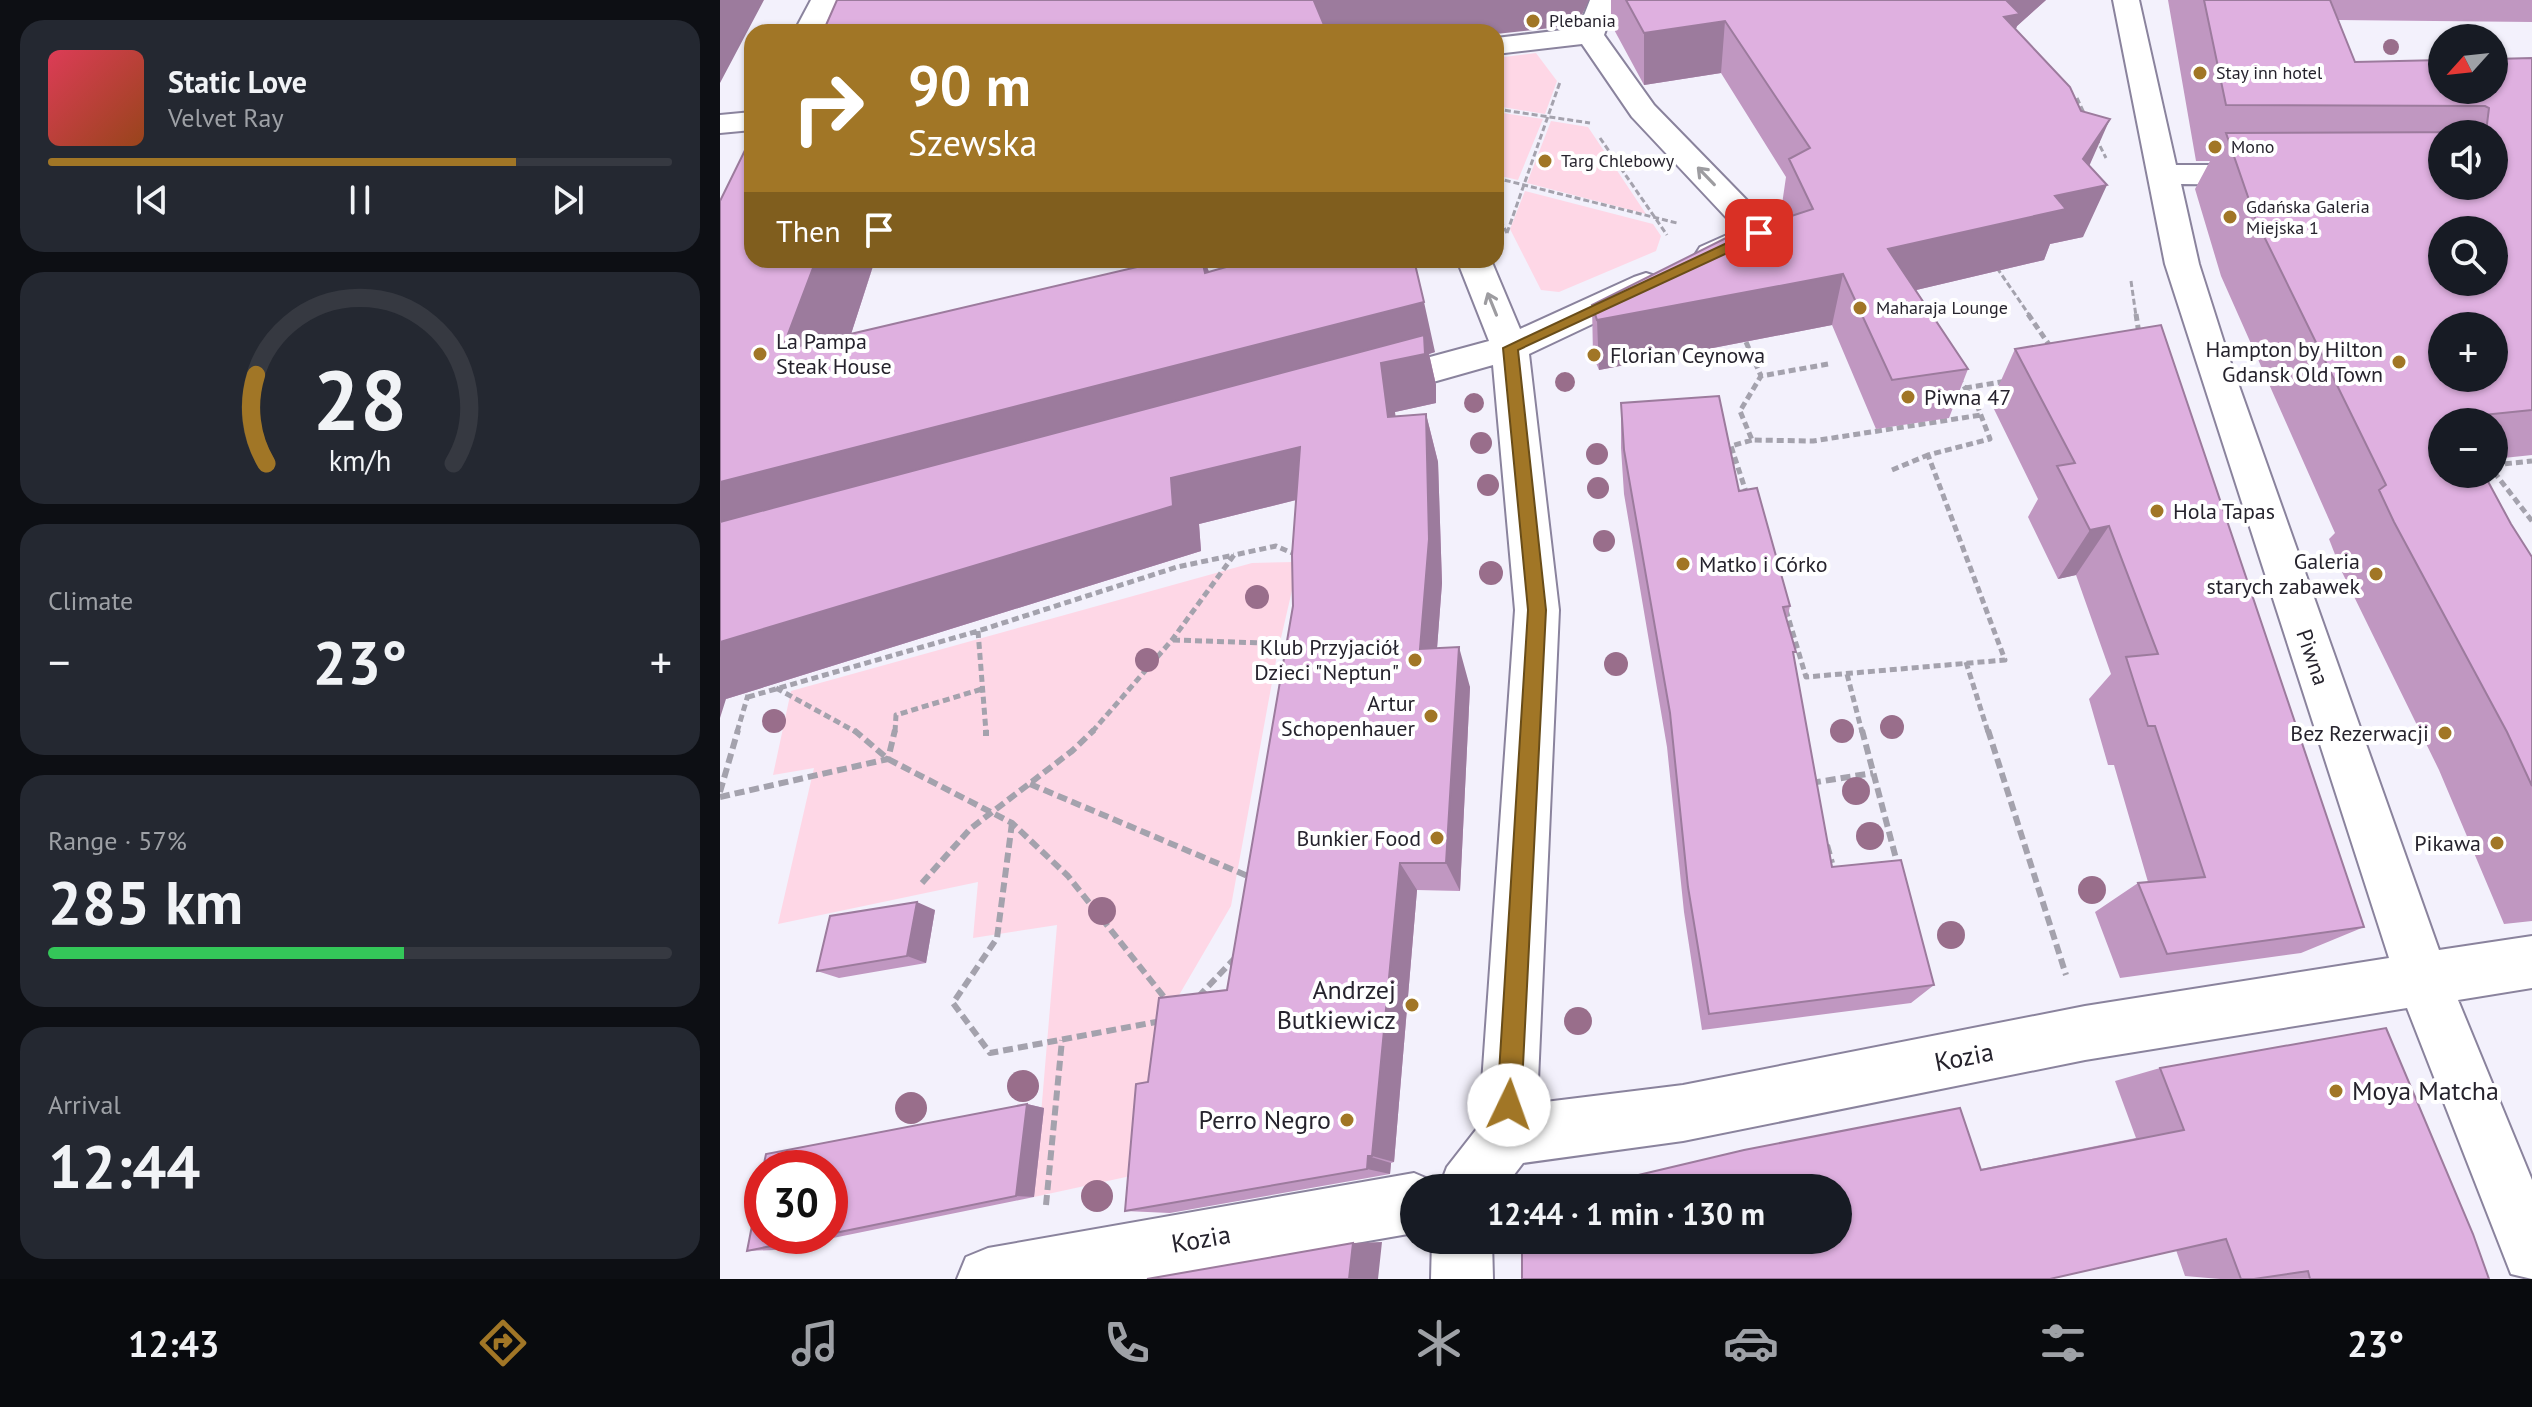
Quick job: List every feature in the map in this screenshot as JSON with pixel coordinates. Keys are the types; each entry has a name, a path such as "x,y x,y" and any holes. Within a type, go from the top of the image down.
{"street":[{"path":"812,24 824,0"},
{"path":"1590,35 1603,0"},
{"name":"Piwna","path":"2126,0 2182,264 2209,352 2422,978 2532,1253"},
{"path":"1504,45 1590,35"},
{"path":"1339,395 1510,348 1759,233 1643,111 1590,35"},
{"path":"720,124 744,136"},
{"path":"2162,174 2300,176"},
{"path":"1477,268 1510,348 1537,610 1507,1136 1478,1174"},
{"name":"Kozia","path":"1507,1136 1683,1113 2070,1036 2532,962"},
{"name":"Kozia","path":"1012,1273 1400,1205"},
{"path":"1462,1254 1462,1279"}],"path":[{"path":"1507,233 1560,81 1568,91"},
{"path":"2077,98 2109,165"},
{"path":"1504,110 1590,123"},
{"path":"1582,113 1656,220 1681,269"},
{"path":"1504,181 1656,220"},
{"path":"1996,266 2058,358"},
{"path":"2129,268 2140,344"},
{"path":"1746,342 1761,376"},
{"path":"1752,440 1740,411 1761,376 1828,364"},
{"path":"1892,470 1928,455 1990,439 1981,415 1957,376"},
{"path":"1965,388 2008,381"},
{"path":"1751,506 1731,446 1752,440 1813,441 1981,415"},
{"path":"1783,603 1806,677 2005,660 1928,455"},
{"path":"2508,464 2532,461"},
{"path":"2506,488 2532,521"},
{"path":"748,697 978,631 1177,567 1276,546 1307,559"},
{"path":"922,883 989,812 1072,751 1116,708 1172,640 1234,555"},
{"path":"978,631 986,736"},
{"path":"1172,640 1300,644"},
{"path":"1966,662 2069,984"},
{"path":"1847,674 1901,879"},
{"path":"751,683 720,795 888,759"},
{"path":"776,688 851,727 888,759 1012,823 1068,876 1170,1006"},
{"path":"888,759 895,739 896,715 982,689"},
{"path":"1813,796 1809,783 1873,773"},
{"path":"1030,784 1251,878"},
{"path":"1012,823 997,938 953,1003 990,1053 1165,1020"},
{"path":"1825,836 1832,863"},
{"path":"1189,1007 1239,953"},
{"path":"1060,1211 1045,1214 1062,1040"}],"shaded area":[{"path":"1536,53 1557,81 1545,114 1504,107 1504,57"},
{"path":"1504,113 1543,119 1518,180 1504,177"},
{"path":"1551,121 1588,127 1646,214 1527,183"},
{"path":"1525,191 1653,224 1661,236 1656,251 1559,292 1541,290 1510,229"},
{"path":"1294,562 1297,569 1277,655 1231,906 1175,1002 1149,1172 1034,1197 1057,925 973,938 978,882 778,924 814,768 773,775 791,691 1252,563"}],"building":[{"path":"837,0 1324,0 1314,1 1324,24 826,24"},
{"path":"1626,0 2006,0 2020,14 2004,17 2070,87 2081,111 2110,119 2083,159 2107,185 2055,196 2066,209 1888,249 1968,369 1892,380 1843,274 1597,320 1592,305 1730,236 1813,209 1789,159 1810,148 1725,21 1644,33"},
{"path":"2204,0 2330,0 2355,62 2428,60 2428,104 2508,104 2508,59 2532,58 2532,410 2508,412 2508,408 2428,408 2428,488 2492,488 2532,557 2532,786 2507,732 2379,490 2386,485 2256,220 2226,133 2428,132 2428,200 2508,200 2508,120 2488,120 2489,108 2226,105"},
{"path":"744,152 744,268 813,268 782,350 1133,268 1204,268 1205,273 1223,268 1416,268 1424,302 720,482 720,201"},
{"path":"2161,325 2364,927 2167,954 2138,883 2205,877 2155,726 2148,726 2126,657 2158,654 2109,526 2090,530 2057,466 2075,463 2015,349"},
{"path":"1424,335 1425,354 1381,363 1388,417 1426,414 1429,539 1420,649 1459,647 1446,863 1400,863 1372,1156 1368,1156 1367,1169 1125,1211 1136,1084 1148,1082 1159,998 1227,990 1293,606 1292,555 1300,447 1171,478 1173,506 720,642 720,522"},
{"path":"1719,396 1739,491 1757,488 1790,606 1783,607 1796,652 1793,652 1832,867 1901,860 1934,985 1709,1014 1688,887 1670,713 1624,450 1621,403"},
{"path":"917,902 907,956 817,971 830,916"},
{"path":"2386,1028 2489,1279 2310,1279 2308,1271 2241,1279 2226,1239 2050,1279 1522,1279 1522,1254 1852,1254 1852,1174 1643,1174 1744,1150 1960,1108 1981,1170 2184,1130 2160,1068"},
{"path":"1027,1104 1016,1196 848,1230 848,1150 787,1150"},
{"path":"1353,1243 1349,1279 1147,1279"}],"place":[{"name":"Plebania","path":"1533,21"},
{"name":"Stay inn hotel","path":"2200,73"},
{"name":"Mono","path":"2215,147"},
{"name":"Targ Chlebowy","path":"1545,161"},
{"name":"Gdańska Galeria Miejska 1","path":"2230,217"},
{"name":"Maharaja Lounge","path":"1860,308"},
{"name":"La Pampa Steak House","path":"760,354"},
{"name":"Florian Ceynowa","path":"1594,355"},
{"name":"Hampton by Hilton Gdansk Old Town","path":"2399,362"},
{"name":"Piwna 47","path":"1908,397"},
{"name":"Hola Tapas","path":"2157,511"},
{"name":"Matko i Córko","path":"1683,564"},
{"name":"Galeria starych zabawek","path":"2376,574"},
{"name":"Klub Przyjaciół Dzieci \"Neptun\"","path":"1415,660"},
{"name":"Artur Schopenhauer","path":"1431,716"},
{"name":"Bez Rezerwacji","path":"2445,733"},
{"name":"Bunkier Food","path":"1437,838"},
{"name":"Pikawa","path":"2497,843"},
{"name":"Andrzej Butkiewicz","path":"1412,1005"},
{"name":"Moya Matcha","path":"2336,1091"},
{"name":"Perro Negro","path":"1347,1120"}],"route":[{"path":"1509,1105 1537,610 1522,436 1510,348 1759,233"}]}
